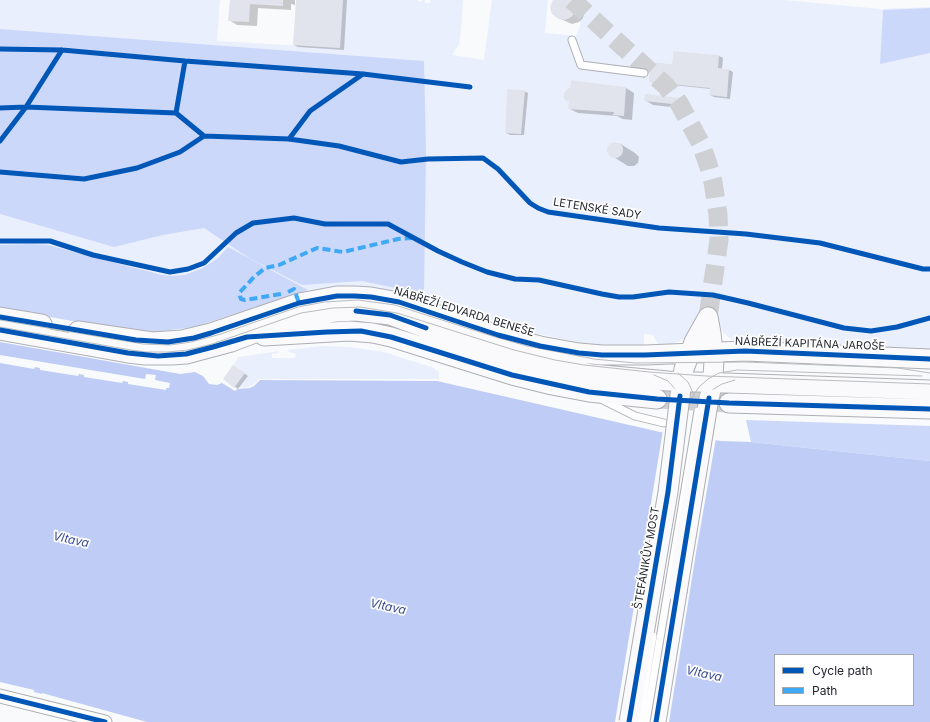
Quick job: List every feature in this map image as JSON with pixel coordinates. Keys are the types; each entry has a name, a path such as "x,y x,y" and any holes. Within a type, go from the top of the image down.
{"main road":[{"name":"NÁBŘEŽÍ EDVARDA BENEŠE","path":"0,317 136,340 168,342 211,334 299,302 337,296 355,296 379,298 399,302 498,335 540,346 579,353 602,355 650,355 690,353"},
{"path":"0,330 128,353 158,356 186,354 213,347 276,325 312,315 352,311 390,315 486,350 543,365 592,374 648,380 695,392 930,390"},
{"path":"656,722 695,392 684,369 697,334 708,317 713,352 713,376 695,392"},
{"path":"247,336 361,331 391,337 512,375 589,392 656,399"},
{"name":"NÁBŘEŽÍ KAPITÁNA JAROŠE","path":"690,353 745,351 930,359"},
{"name":"ŠTEFÁNIKŮV MOST","path":"629,722 668,492 678,417 695,392"},
{"path":"729,403 930,409"}],"street":[{"path":"0,696 105,722"}],"lane":[{"path":"572,40 581,65 644,73"},
{"path":"589,392 635,416 664,423"},
{"path":"646,722 691,444 695,392"},
{"path":"639,722 668,541"}],"shaded area":[{"path":"0,0 220,0 217,41 340,48 343,0 417,0 421,2 422,0 425,0 425,3 430,3 430,0 463,0 459,44 452,55 484,60 492,0 548,0 545,33 576,36 580,27 581,0 785,0 881,9 930,7 930,351 752,341 740,342 731,339 723,333 719,321 697,318 684,339 671,345 662,347 652,335 644,334 644,348 592,345 524,331 412,295 370,287 308,290 194,327 154,332 111,328 0,308","holes":["673,51 719,55 718,68 729,69 727,97 709,95 710,88 649,82 650,62 672,64","571,80 626,87 624,115 614,115 614,112 569,109 569,101 566,101 563,97 564,91 570,88","507,89 525,90 521,134 505,133","613,142 619,142 623,147 622,153 618,158 611,157 607,152 608,146"]},
{"path":"930,8 930,53 880,64 883,10"},
{"path":"0,29 424,61 426,151 424,294 362,281 302,285 249,258 204,228 163,235 114,247 0,214"},
{"path":"0,245 48,245 162,275 172,276 185,275 203,268 218,258 228,247 308,290 194,327 154,332 111,328 0,308"},
{"path":"323,346 350,347 384,352 434,368 439,372 439,379 259,379 248,387 234,388 244,373 233,365 239,357 279,351 278,353 272,354 272,358 295,358 296,354 287,350"},
{"path":"746,420 930,426 930,461 751,442"}],"water":[{"name":"Vltava","path":"0,342 180,374 195,372 203,376 209,384 217,385 222,383 235,391 237,389 250,388 260,380 437,381 660,432 721,441 751,442 930,461 930,722 147,722 34,692 34,690 0,682"}],"pier":[{"path":"0,355 145,379 146,374 156,375 155,380 170,383 169,388 166,388 166,390 128,384 128,382 123,381 122,383 84,377 84,375 79,374 78,376 40,370 40,368 35,367 34,369 0,363"},
{"path":"663,430 716,438 669,722 615,722"}],"building":[{"path":"230,0 283,0 283,6 250,4 249,22 228,21"},
{"path":"296,0 343,0 340,48 293,45"},
{"path":"553,0 575,0 577,7 575,13 570,18 564,20 557,18 552,14 550,7"},
{"path":"673,51 719,55 718,68 729,69 727,97 709,95 710,88 649,82 650,62 672,64"},
{"path":"571,80 626,87 624,116 613,115 614,112 568,109 569,101 566,101 563,97 564,92 570,88"},
{"path":"507,89 525,90 521,134 505,133"},
{"path":"645,94 682,98 682,105 644,101"},
{"path":"615,142 621,144 623,150 621,156 615,158 609,156 607,150 609,144"},
{"path":"233,365 245,373 234,388 223,379"}],"tunnel":[{"path":"572,0 666,86 679,103 700,142 713,182 718,215 719,240 708,317"},
{"path":"657,399 729,403"}],"tram line":[{"path":"0,320 143,344 170,345 191,342 221,334 298,307 324,302 358,300 395,305 527,346 594,359 635,363 745,362 898,368 930,373"},
{"path":"0,327 131,350 168,352 188,350 212,344 301,313 333,308 360,307 397,313 514,350 584,365 706,376 930,384"},
{"path":"639,722 672,518 686,418 691,399 699,387 708,379 719,373 737,370 922,376"},
{"path":"678,373 688,382 695,397"},
{"path":"654,375 668,381 677,391 683,402 685,415"},
{"path":"646,722 696,420 702,403 712,390 722,384 735,380"}],"marked path":[{"path":"281,294 245,300 241,299 240,296 240,292 265,268 279,265 317,248 343,252 398,239 412,238"},
{"path":"288,292 294,289 299,303"}],"cycle path":[{"path":"0,49 62,50 363,74 470,87"},
{"path":"0,141 26,107 62,50"},
{"path":"176,113 185,61"},
{"path":"289,139 310,111 363,74"},
{"path":"0,108 26,107 176,113 204,136"},
{"name":"LETENSKÉ SADY","path":"0,172 84,179 137,168 180,152 204,136 289,139 339,146 401,162 428,159 483,158 498,169 530,203 548,212 659,228 746,234 820,243 923,269 930,269"},
{"path":"0,241 50,241 93,255 170,272 188,269 204,263 236,233 253,223 294,218 325,224 388,224 462,262 487,272 515,279 539,280 619,297 633,297 669,292 713,295 844,328 871,331 897,327 930,318"},
{"path":"0,317 136,340 168,342 194,338 211,333 299,303 337,296 355,296 399,302 498,335 540,346 579,353 602,355 645,355 745,351 930,359"},
{"path":"356,311 390,315 426,328"},
{"path":"0,330 128,353 158,356 186,354 247,337 361,331 391,337 512,375 589,392 657,399 729,403 930,409"},
{"path":"629,722 668,492 680,396"},
{"path":"656,722 709,398"},
{"path":"0,696 105,722"}]}
